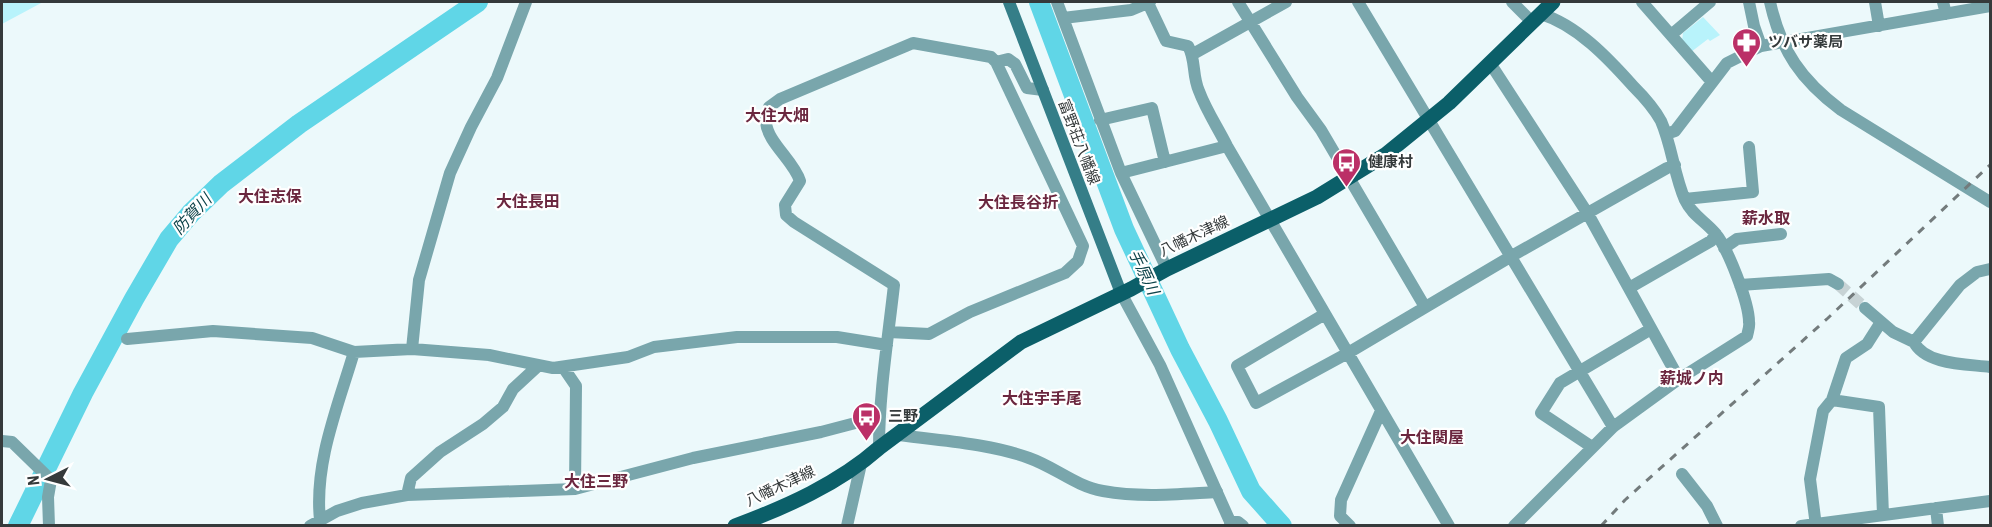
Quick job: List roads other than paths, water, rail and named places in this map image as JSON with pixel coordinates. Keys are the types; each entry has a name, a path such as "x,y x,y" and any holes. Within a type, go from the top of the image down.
{"main road":[{"name":"富野荘八幡線","path":"1009,2 1126,291"},
{"name":"八幡木津線","path":"735,525 818,490 861,464 879,448 1021,342 1164,270 1271,220 1385,155 1449,103 1552,2"}],"street":[{"path":"412,349 419,280 450,172 497,78 526,2"},
{"path":"1057,2 1121,173 1164,270"},
{"path":"1063,18 1131,10 1149,2 1166,42 1188,46 1193,54 1193,72 1198,90 1227,146 1449,525"},
{"path":"1238,2 1350,177 1425,307"},
{"path":"1193,54 1286,2"},
{"path":"1358,2 1613,427"},
{"path":"1512,2 1536,18 1553,18 1601,51 1643,97 1659,119 1666,134 1685,199 1694,214 1716,234 1724,248 1740,285 1749,322 1747,336 1679,379 1613,427 1514,525"},
{"path":"1642,2 1712,82"},
{"path":"1671,35 1710,2"},
{"path":"1749,2 1761,46"},
{"path":"1770,2 1782,41 1800,73 1821,95 1841,110 1990,202"},
{"path":"1875,2 1879,26"},
{"path":"1666,134 1675,130 1727,63 1761,46 1879,26 1945,8 1990,6"},
{"path":"127,339 213,331 312,338 354,352 412,349 489,355 553,368 628,357 654,347 736,337 888,339 929,334 970,312 1065,273 1078,261 1083,246 996,62 991,57 913,43 780,99 769,107 766,122 769,133 798,172 800,182 785,205 786,215 894,285 888,339 879,421 879,448"},
{"path":"996,62 1008,59 1015,64 1028,87 1043,90"},
{"path":"1490,63 1588,214 1679,379"},
{"path":"1100,120 1152,108 1165,162"},
{"path":"1121,173 1227,146"},
{"path":"1685,199 1753,192 1749,147"},
{"path":"1325,314 1237,366 1256,403 1348,353 1510,256 1675,165"},
{"path":"1629,288 1711,241 1716,234"},
{"path":"1724,248 1737,239 1781,234"},
{"path":"1914,342 1960,285 1977,272 1990,269"},
{"path":"1740,285 1829,279 1838,284"},
{"path":"1126,291 1217,492 1235,524"},
{"path":"1865,309 1893,332 1914,342 1918,350 1932,359 1990,367"},
{"path":"1816,525 1810,479 1823,411 1832,400 1846,358 1867,344 1881,322"},
{"path":"1593,447 1541,413 1560,383 1651,329"},
{"path":"315,523 321,466 354,352"},
{"path":"407,495 411,478 440,452 483,424 503,407 513,389 538,365"},
{"path":"563,367 576,386 575,489"},
{"path":"1832,400 1879,407 1883,515"},
{"path":"1350,525 1340,516 1341,500 1381,411"},
{"path":"315,523 337,511 362,502 407,495 575,489 693,458 863,421 879,421"},
{"path":"898,435 1004,450 1031,458 1083,486 1104,491 1148,495 1217,492"},
{"path":"2,441 12,442 51,480 48,496 49,525"},
{"path":"847,525 861,464"},
{"path":"1682,474 1707,506 1717,525"},
{"path":"1802,525 1990,501"},
{"path":"1936,508 1938,525"}],"waterway":[{"name":"防賀川","path":"18,526 83,393 134,299 169,239 191,213 221,184 299,124 478,2"},
{"name":"手原川","path":"1039,2 1124,229 1180,349 1251,491 1282,526"}],"tunnel":[{"path":"1838,284 1865,308"}],"railway":[{"path":"1601,526 1625,500 1828,318 1990,165"}],"place":[{"name":"ツバサ薬局","path":"1747,68"},
{"name":"健康村","path":"1347,188"},
{"name":"三野","path":"867,442"}],"district":[{"name":"大住大畑","path":"777,115"},
{"name":"大住志保","path":"270,196"},
{"name":"大住長田","path":"528,201"},
{"name":"大住長谷折","path":"1018,202"},
{"name":"薪水取","path":"1766,218"},
{"name":"薪城ノ内","path":"1692,378"},
{"name":"大住宇手尾","path":"1042,398"},
{"name":"大住関屋","path":"1432,437"},
{"name":"大住三野","path":"596,481"}]}
